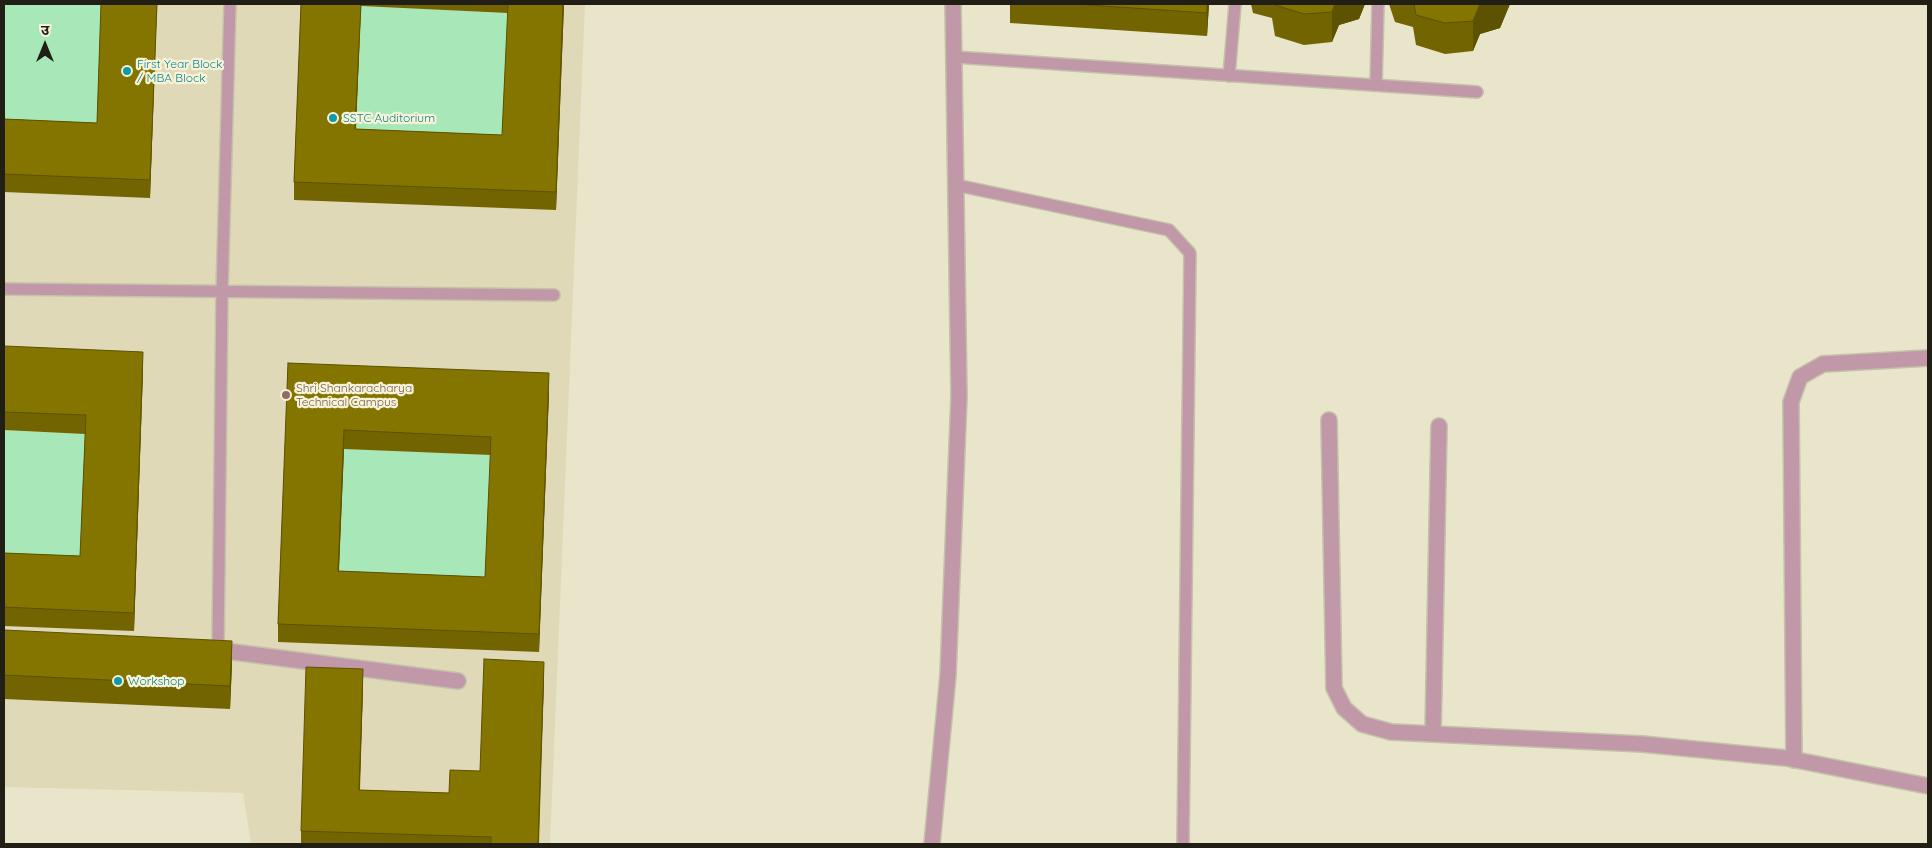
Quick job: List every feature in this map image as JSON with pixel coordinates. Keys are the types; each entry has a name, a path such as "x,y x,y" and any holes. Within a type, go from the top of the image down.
{"street":[{"path":"932,844 948,675 959,396 953,4"},
{"path":"1794,760 1791,402 1800,377 1823,364 1928,358"},
{"path":"1330,420 1334,688 1344,708 1362,724 1391,732 1642,744 1794,760 1928,786"},
{"path":"1433,734 1439,426"},
{"path":"218,650 458,681"}],"lane":[{"path":"198,649 218,650 222,292 230,4"},
{"path":"1229,76 1235,4"},
{"path":"1376,85 1378,4"},
{"path":"954,58 1477,92"},
{"path":"956,185 1170,230 1190,253 1182,844"},
{"path":"4,289 554,295"}],"shaded area":[{"name":"Shri Shankaracharya Technical Campus","path":"4,4 585,4 550,844 251,844 243,793 4,787"}],"green space":[{"path":"4,4 102,4 97,141 4,138"},
{"path":"361,6 508,13 502,153 355,147"},
{"path":"4,430 86,434 80,574 4,571"},
{"path":"344,449 491,455 485,596 338,590"}],"building":[{"name":"First Year Block / MBA Block","path":"101,4 157,4 150,180 4,174 4,119 97,123"},
{"path":"301,4 361,4 355,129 502,135 508,4 563,4 556,192 294,182"},
{"path":"1074,4 1207,4 1207,13"},
{"path":"1275,4 1335,4 1332,12 1304,14"},
{"path":"1414,4 1480,4 1473,21 1445,23 1416,15"},
{"path":"4,346 143,352 134,613 4,607 4,553 80,556 86,415 4,412"},
{"path":"288,363 549,373 539,634 278,624","holes":["344,430 491,437 485,577 338,571"]},
{"path":"4,630 232,641 230,686 4,675"},
{"path":"484,659 544,662 538,844 491,844 491,837 301,831 306,667 363,669 359,790 449,793 450,770 480,771"}],"place":[{"name":"First Year Block / MBA Block","path":"127,71"},
{"name":"SSTC Auditorium","path":"333,118"},
{"name":"Shri Shankaracharya Technical Campus","path":"286,395"},
{"name":"Workshop","path":"118,681"}]}
